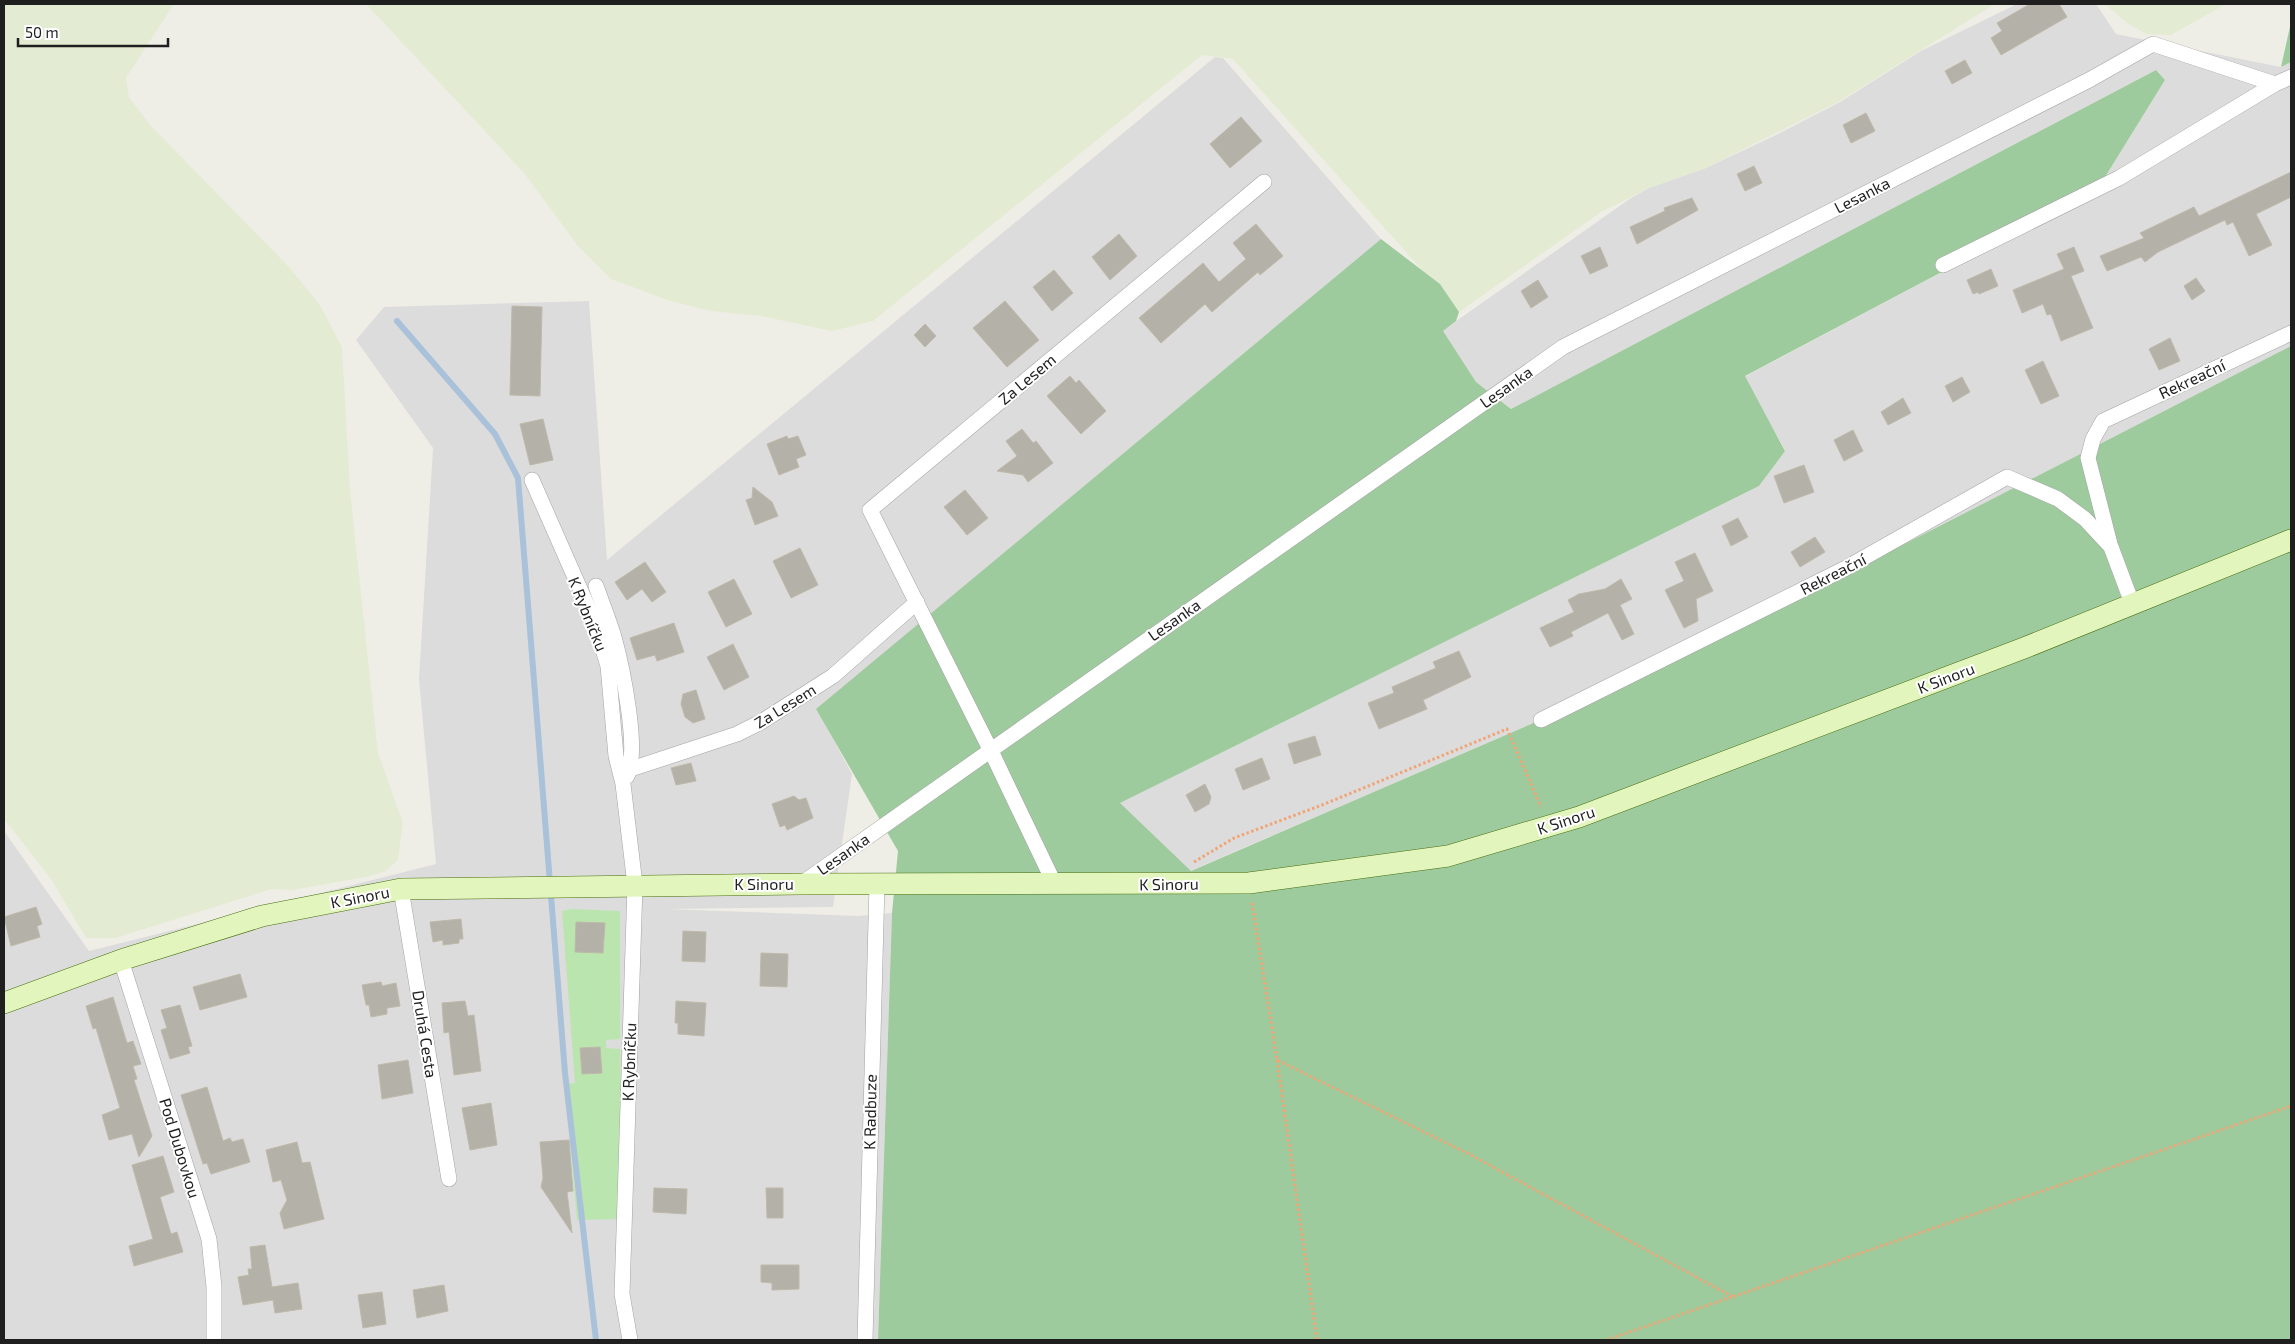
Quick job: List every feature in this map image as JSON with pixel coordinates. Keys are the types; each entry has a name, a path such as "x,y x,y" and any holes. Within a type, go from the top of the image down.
{"street":[{"name":"Lesanka","path":"800,884 1563,347 2089,80 2153,44 2276,84"},
{"path":"1943,265 2119,178 2276,84 2291,77"},
{"name":"Za Lesem","path":"1055,885 991,751 870,510 1264,182"},
{"name":"Rekreační","path":"2132,604 2111,547 2088,458 2093,439 2102,422 2291,334"},
{"name":"Rekreační","path":"1541,720 1844,569 2007,478 2058,499 2085,519 2111,547"},
{"name":"K Rybníčku","path":"532,480 595,623 608,666 616,756 623,784 635,885 622,1294 630,1340"},
{"name":"K Sinoru","path":"4,1003 121,960 262,916 401,889 635,885 1249,883 1448,856 1579,817 2024,648 2291,540"},
{"name":"K Rybníčku","path":"596,586 614,636 623,680 632,759 631,769 623,784"},
{"name":"Za Lesem","path":"631,769 737,734 761,722 833,676 917,602"},
{"name":"K Radbuze","path":"865,1340 877,884"},
{"name":"Druhá Cesta","path":"401,889 449,1179"},
{"name":"Pod Dubovkou","path":"121,960 209,1239 214,1287 214,1340"}],"path":[{"path":"1187,865 1234,838 1322,805 1506,728 1550,826"},
{"path":"1249,883 1277,1060 1317,1340"},
{"path":"1277,1060 1469,1154 1733,1297"},
{"path":"1606,1340 2291,1106"}],"shaded area":[{"path":"2017,4 2096,4 2116,34 2281,67 2291,62 2291,346 1672,663 1190,871 1119,803 1759,486 1785,450 1744,377 2097,190 2165,80 2156,70 1511,409 1476,382 1442,331 1631,198 1649,188 1706,168 1776,135 1840,102 1921,51"},
{"path":"1215,57 1223,58 1381,239 817,709 852,774 833,907 667,909 859,916 892,913 878,1340 4,1340 4,831 89,951 436,864 419,679 433,448 356,340 384,307 589,301 607,560"}],"green space":[{"path":"4,4 174,4 126,78 129,97 150,125 290,268 320,305 342,347 350,490 378,753 403,823 398,860 386,871 366,877 292,890 272,889 115,938 86,938 51,879 4,819"},
{"path":"366,4 1995,4 1838,102 1706,168 1649,188 1601,212 1459,312 1440,284 1423,271 1233,59 1202,55 873,321 832,331 761,316 711,311 670,301 611,279 578,246 524,173"},
{"path":"2105,4 2226,4 2171,35 2146,34 2127,23"},
{"path":"2291,22 2291,62 2281,67"},
{"path":"2156,70 2165,80 2097,190 1745,376 1785,451 1759,486 1120,803 1191,871 1672,663 2291,346 2291,1340 878,1340 892,913 898,851 816,709 1381,239 1440,284 1459,312 1456,321 1443,331 1476,382 1511,409"},
{"path":"572,909 620,911 620,1039 606,1040 606,1048 620,1049 621,1109 617,1219 577,1220 565,1084 575,1083 562,911"}],"building":[{"path":"2030,4 2059,4 2067,17 2001,55 1991,38 2002,31 1997,23"},
{"path":"1965,60 1972,73 1952,84 1945,71"},
{"path":"1866,113 1875,131 1851,143 1843,125"},
{"path":"1241,117 1262,141 1230,168 1210,144"},
{"path":"1754,166 1762,183 1745,191 1737,174"},
{"path":"2291,172 2291,197 2256,214 2272,245 2249,256 2233,222 2227,225 2225,220 2158,252 2145,262 2141,257 2107,271 2100,256 2144,238 2140,233 2194,207 2199,216"},
{"path":"1692,198 1698,210 1637,244 1630,227 1665,211 1664,208"},
{"path":"1256,224 1283,256 1260,275 1258,272 1212,312 1205,304 1161,343 1139,318 1203,263 1219,282 1246,259 1233,243"},
{"path":"1119,234 1137,256 1110,280 1092,257"},
{"path":"1600,247 1608,266 1590,274 1581,256"},
{"path":"2074,247 2084,271 2071,276 2093,328 2061,341 2051,314 2047,315 2043,304 2022,313 2013,290 2064,269 2057,254"},
{"path":"1991,269 1998,286 1979,294 1978,292 1973,294 1967,280"},
{"path":"1054,270 1073,293 1052,311 1033,287"},
{"path":"2196,278 2205,291 2192,300 2184,286"},
{"path":"1538,280 1548,297 1531,308 1521,291"},
{"path":"1005,301 1039,340 1007,367 973,328"},
{"path":"512,306 542,307 540,396 510,395"},
{"path":"925,324 936,336 925,347 914,335"},
{"path":"2170,338 2180,361 2159,370 2149,349"},
{"path":"2043,361 2059,396 2041,404 2025,370"},
{"path":"1070,376 1076,383 1079,380 1106,411 1081,434 1047,396"},
{"path":"1962,377 1970,392 1953,402 1945,386"},
{"path":"1903,398 1911,413 1888,425 1881,412"},
{"path":"543,419 553,460 530,465 520,424"},
{"path":"1022,429 1033,443 1036,441 1053,463 1028,482 1023,475 997,471 1017,456 1006,441"},
{"path":"1853,430 1863,451 1844,461 1834,440"},
{"path":"787,436 788,439 798,436 806,455 796,459 799,467 779,475 767,444"},
{"path":"1804,465 1814,492 1784,503 1774,476"},
{"path":"753,487 772,502 778,516 755,525 746,500 752,498"},
{"path":"965,490 988,518 967,535 944,507"},
{"path":"1738,518 1748,537 1731,546 1722,526"},
{"path":"1815,537 1825,552 1800,567 1791,552"},
{"path":"800,548 818,585 791,598 773,561"},
{"path":"1695,553 1713,591 1696,599 1698,621 1684,628 1665,590 1684,581 1675,562"},
{"path":"645,562 666,592 652,602 642,589 627,600 615,582"},
{"path":"734,579 752,614 726,627 708,592"},
{"path":"1621,579 1632,599 1620,605 1634,634 1622,640 1608,613 1571,632 1573,636 1550,647 1540,628 1574,612 1568,600 1579,594 1605,589"},
{"path":"674,623 684,652 657,661 655,655 637,660 630,638"},
{"path":"733,644 749,677 724,690 707,657"},
{"path":"1459,651 1471,677 1423,700 1427,709 1379,729 1368,703 1394,693 1392,687 1436,668 1433,662"},
{"path":"696,690 705,719 693,723 685,717 681,704 683,694"},
{"path":"1315,736 1321,755 1294,764 1288,744"},
{"path":"1262,758 1270,779 1243,790 1235,769"},
{"path":"691,763 696,781 676,785 671,768"},
{"path":"1205,784 1211,797 1209,804 1195,812 1186,795"},
{"path":"794,796 799,800 806,798 813,818 787,830 785,825 780,827 772,804"},
{"path":"36,907 42,924 37,926 40,937 11,946 4,917"},
{"path":"461,919 463,939 459,939 459,943 443,945 443,940 433,942 430,922"},
{"path":"576,922 605,923 603,953 575,952"},
{"path":"683,931 706,932 705,962 682,961"},
{"path":"761,953 788,954 787,987 760,986"},
{"path":"240,974 247,997 200,1010 193,987"},
{"path":"381,982 382,986 396,983 400,1006 387,1008 387,1014 371,1017 369,1005 366,1005 362,985"},
{"path":"113,997 127,1043 133,1041 141,1064 133,1066 137,1079 134,1080 152,1136 139,1157 132,1134 109,1140 102,1115 120,1108 96,1028 93,1029 86,1006"},
{"path":"465,1001 468,1016 474,1015 481,1071 454,1075 449,1032 444,1033 442,1003"},
{"path":"676,1001 706,1003 704,1036 678,1034 678,1023 675,1023"},
{"path":"180,1005 192,1046 188,1047 190,1053 170,1059 161,1030 167,1028 161,1010"},
{"path":"600,1047 602,1073 582,1074 580,1048"},
{"path":"408,1060 413,1093 382,1099 378,1065"},
{"path":"207,1087 223,1141 230,1138 232,1142 243,1139 250,1162 211,1174 207,1163 203,1164 181,1095"},
{"path":"491,1103 497,1145 470,1150 462,1108"},
{"path":"569,1140 573,1191 567,1192 572,1233 541,1187 543,1178 540,1142"},
{"path":"297,1142 302,1163 310,1162 324,1219 284,1229 280,1213 287,1200 281,1180 273,1182 266,1150"},
{"path":"163,1156 174,1192 160,1197 171,1234 177,1232 183,1252 134,1266 129,1246 153,1239 132,1165"},
{"path":"654,1188 687,1189 686,1214 653,1212"},
{"path":"766,1188 783,1188 783,1218 767,1218"},
{"path":"265,1245 272,1287 298,1283 302,1309 275,1313 273,1300 243,1305 238,1277 249,1275 248,1269 252,1269 250,1247"},
{"path":"761,1265 799,1265 799,1289 772,1290 772,1283 761,1282"},
{"path":"444,1285 448,1311 417,1318 413,1290"},
{"path":"382,1292 386,1324 363,1328 358,1295"}],"waterway":[{"path":"397,321 495,434 518,478 565,1073 596,1340"}]}
